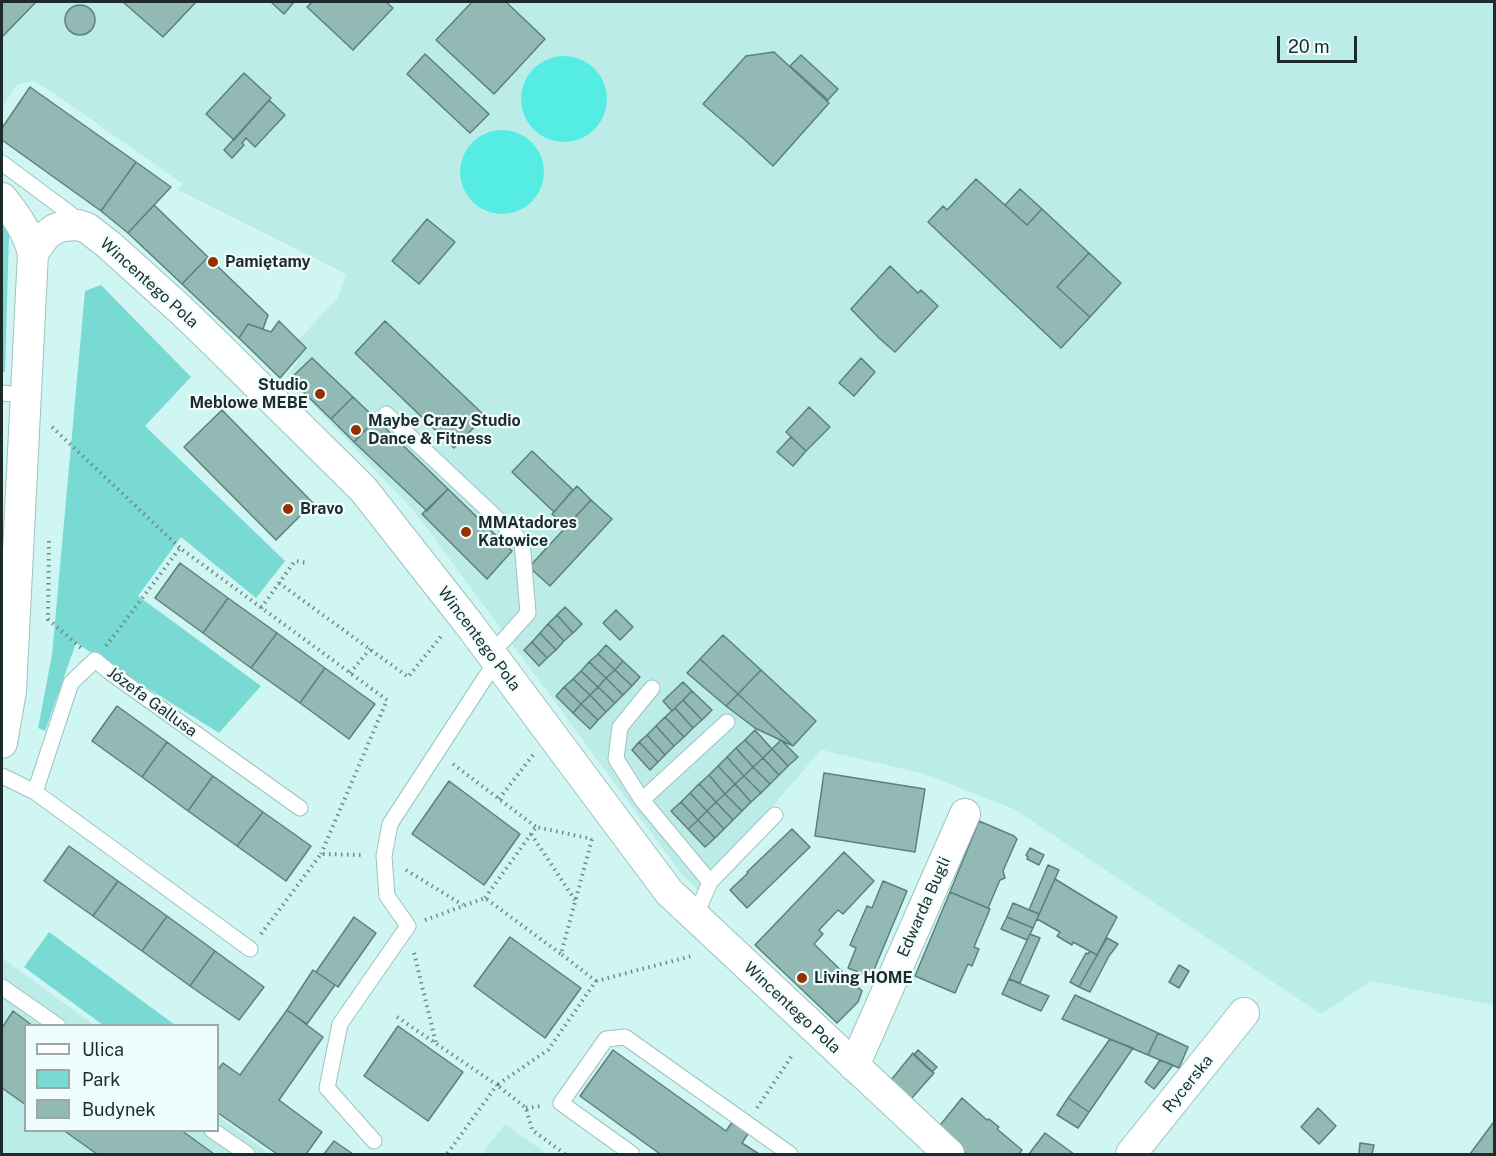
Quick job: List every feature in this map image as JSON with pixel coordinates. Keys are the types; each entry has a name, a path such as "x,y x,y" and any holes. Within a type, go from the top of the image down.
{"street":[{"path":"2,198 15,214 30,242 33,253 14,394 11,691 2,743"},
{"name":"Wincentego Pola","path":"33,253 45,236 55,229 78,225 87,228 181,310 363,489 469,624 669,892 943,1152"},
{"name":"Edwarda Bugli","path":"854,1066 965,814"},
{"name":"Rycerska","path":"1131,1155 1244,1013"}],"lane":[{"path":"2,163 87,228"},
{"path":"374,1141 327,1088 340,1024 408,926 387,896 384,856 390,824 436,752 492,656 528,613 522,542 386,414"},
{"name":"Józefa Gallusa","path":"35,792 71,683 95,660 111,674 300,808"},
{"path":"652,688 620,727 616,759 642,800 710,882"},
{"path":"642,800 727,722"},
{"path":"2,776 35,792 250,949"},
{"path":"694,915 710,882 775,815"},
{"path":"2,987 55,1024"},
{"path":"632,1155 561,1103 606,1039 625,1037 790,1155"},
{"path":"213,1132 247,1155"}],"path":[{"path":"52,426 180,548 387,699 321,854 250,949"},
{"path":"48,619 95,660 180,548"},
{"path":"261,608 295,561 308,562"},
{"path":"279,583 408,677 438,640"},
{"path":"350,673 369,649"},
{"path":"499,799 539,748"},
{"path":"436,752 536,827 592,839"},
{"path":"436,1043 408,926 485,898 536,827"},
{"path":"561,954 592,839 602,832"},
{"path":"531,834 575,901"},
{"path":"321,854 339,854"},
{"path":"384,856 464,906"},
{"path":"485,898 596,981"},
{"path":"447,1155 497,1084 548,1050 596,981 692,956"},
{"path":"397,1017 497,1084 526,1108 532,1130 565,1155"},
{"path":"746,1123 793,1054"}],"shaded area":[{"path":"2,2 1494,2 1494,1005 1371,981 1321,1014 1014,809 921,773 821,750 699,891 683,876 415,512 287,377 306,348 298,340 338,298 346,274 178,190 183,184 33,81 17,85 2,107"},
{"path":"564,56 588,63 600,75 607,99 600,123 588,135 564,142 540,135 528,123 521,99 528,75 540,63"},
{"path":"502,130 518,133 532,142 541,156 544,172 541,188 532,202 518,211 502,214 486,211 472,202 463,188 460,172 463,156 472,142 486,133"},
{"path":"2,958 93,1024 24,1024 24,1132 219,1132 219,1117 270,1154 2,1154"},
{"path":"505,1124 547,1154 482,1154"}],"green space":[{"path":"2,219 9,234 5,372 2,371"},
{"path":"101,285 191,377 145,426 285,561 256,598 181,537 138,596 261,686 219,733 76,643 45,731 38,728 52,655 85,291"},
{"path":"49,932 174,1024 102,1024 24,967"}],"building":[{"path":"2,2 36,2 2,37"},
{"path":"123,2 196,2 163,37"},
{"path":"271,2 294,2 284,14"},
{"path":"312,2 386,2 393,8 353,50 307,7"},
{"path":"472,2 506,2 545,39 494,94 436,40"},
{"path":"80,5 91,9 95,20 91,31 80,35 69,31 65,20 69,9"},
{"path":"774,52 829,103 773,166 703,104 746,56"},
{"path":"425,54 489,114 470,133 407,74"},
{"path":"801,55 838,89 828,100 790,66"},
{"path":"244,73 271,98 234,140 206,114"},
{"path":"30,87 136,162 101,211 2,140 2,128"},
{"path":"269,100 285,115 255,147 246,138 242,143 244,145 232,158 224,150"},
{"path":"136,162 171,187 128,233 101,211"},
{"path":"976,179 1027,225 1042,209 1089,253 1057,287 1090,317 1061,348 928,222 943,206 947,210"},
{"path":"1020,189 1042,209 1027,225 1005,205"},
{"path":"154,205 208,257 182,284 128,233"},
{"path":"427,219 455,242 419,284 392,261"},
{"path":"1089,253 1121,283 1090,317 1057,287"},
{"path":"208,257 268,315 263,329 248,324 239,338 182,284"},
{"path":"890,266 918,293 921,290 938,306 895,352 851,309"},
{"path":"279,321 306,348 280,378 239,338 248,324 271,332"},
{"path":"385,321 485,416 454,448 355,353"},
{"path":"312,358 353,397 331,419 290,379"},
{"path":"861,358 875,372 854,396 839,383"},
{"path":"353,397 376,419 354,442 331,419"},
{"path":"809,407 830,427 806,451 786,432"},
{"path":"222,410 313,503 276,540 184,447"},
{"path":"376,419 448,489 427,511 354,442"},
{"path":"791,437 806,451 793,466 777,452"},
{"path":"532,451 573,490 554,512 512,472"},
{"path":"577,486 591,500 566,527 552,514"},
{"name":"MMAtadores Katowice","path":"448,489 512,551 487,579 422,514"},
{"path":"591,500 612,519 550,586 529,567"},
{"path":"180,563 228,598 203,633 155,598"},
{"path":"228,598 277,633 251,668 203,633"},
{"path":"565,607 582,624 573,633 557,615"},
{"path":"616,610 633,627 620,640 603,623"},
{"path":"557,615 573,633 564,641 548,624"},
{"path":"548,624 564,641 556,650 540,633"},
{"path":"277,633 325,668 300,703 251,668"},
{"path":"540,633 556,650 547,658 532,642"},
{"path":"723,635 761,670 738,694 700,659"},
{"path":"532,642 547,658 539,666 524,650"},
{"path":"606,645 623,661 615,670 598,654"},
{"path":"598,654 615,670 606,678 589,662"},
{"path":"700,659 738,694 726,706 687,673"},
{"path":"623,661 640,677 632,686 615,670"},
{"path":"589,662 606,678 598,687 581,671"},
{"path":"325,668 375,704 349,739 300,703"},
{"path":"615,670 632,686 623,695 606,678"},
{"path":"761,670 816,721 793,746 738,694"},
{"path":"581,671 598,687 590,695 573,679"},
{"path":"606,678 623,695 615,703 598,687"},
{"path":"573,679 590,695 581,704 564,687"},
{"path":"683,682 692,691 672,711 663,701"},
{"path":"564,687 581,704 573,713 556,696"},
{"path":"598,687 615,703 606,712 590,695"},
{"path":"692,691 712,710 702,720 683,700"},
{"path":"738,694 793,746 755,728 726,706"},
{"path":"590,695 606,712 598,720 581,704"},
{"path":"683,700 702,720 693,728 675,708"},
{"path":"581,704 598,720 590,729 573,713"},
{"path":"117,706 167,742 142,777 92,741"},
{"path":"675,708 693,728 684,737 665,717"},
{"path":"665,717 684,737 674,746 656,726"},
{"path":"656,726 674,746 665,755 647,735"},
{"path":"755,730 772,749 763,758 745,740"},
{"path":"647,735 665,755 658,762 639,742"},
{"path":"745,740 763,758 753,767 736,748"},
{"path":"781,740 798,757 788,766 772,749"},
{"path":"167,742 213,776 188,811 142,777"},
{"path":"639,742 658,762 650,770 632,750"},
{"path":"736,748 753,767 744,776 727,757"},
{"path":"772,749 788,766 779,775 763,758"},
{"path":"727,757 744,776 735,784 718,766"},
{"path":"763,758 779,775 770,784 753,767"},
{"path":"718,766 735,784 725,794 709,775"},
{"path":"753,767 770,784 761,793 744,776"},
{"path":"824,773 925,789 915,852 815,836"},
{"path":"709,775 725,794 716,802 699,784"},
{"path":"213,776 263,812 237,846 188,811"},
{"path":"744,776 761,793 751,802 735,784"},
{"path":"449,781 520,834 484,885 412,834"},
{"path":"699,784 716,802 707,811 690,793"},
{"path":"735,784 751,802 742,811 725,794"},
{"path":"690,793 707,811 698,820 681,802"},
{"path":"725,794 742,811 733,820 716,802"},
{"path":"681,802 698,820 688,829 671,811"},
{"path":"716,802 733,820 724,829 707,811"},
{"path":"707,811 724,829 715,838 698,820"},
{"path":"263,812 311,846 286,881 237,846"},
{"path":"698,820 715,838 705,847 688,829"},
{"path":"979,821 1017,839 1003,871 1005,878 1000,880 988,908 950,892"},
{"path":"792,829 810,847 747,908 730,890"},
{"path":"69,846 118,881 93,916 44,881"},
{"path":"1030,848 1044,855 1039,865 1027,859 1026,855"},
{"path":"844,852 874,881 843,914 838,910 819,930 823,934 814,944 862,991 858,1002 837,1023 755,945"},
{"path":"1048,865 1059,870 1039,914 1029,910"},
{"path":"1055,879 1117,917 1097,955 1057,936 1060,932 1037,919"},
{"path":"118,881 167,916 142,951 93,916"},
{"path":"883,881 907,891 871,977 848,968 856,948 850,945 867,906 872,908"},
{"path":"950,892 990,909 974,947 979,949 972,966 968,964 955,993 915,976"},
{"path":"1013,903 1039,914 1033,928 1007,917"},
{"path":"167,916 215,951 190,986 142,951"},
{"path":"354,917 376,933 338,987 316,972"},
{"path":"1007,917 1033,928 1027,940 1001,929"},
{"path":"1030,934 1040,938 1020,983 1009,979"},
{"path":"510,937 581,988 545,1038 474,986"},
{"path":"1107,938 1118,944 1090,992 1079,987"},
{"path":"215,951 264,987 239,1020 190,986"},
{"path":"1090,951 1097,955 1079,987 1070,982 1086,953"},
{"path":"1179,965 1189,971 1179,988 1169,982"},
{"path":"313,970 335,985 307,1024 287,1010"},
{"path":"1009,979 1049,996 1041,1011 1002,994"},
{"path":"1075,995 1158,1033 1148,1055 1062,1019"},
{"path":"287,1010 323,1037 279,1100 322,1132 306,1154 277,1154 219,1114 219,1069 223,1063 240,1075"},
{"path":"13,1011 30,1024 24,1024 24,1104 2,1088 2,1028"},
{"path":"398,1026 463,1072 428,1121 364,1076"},
{"path":"1158,1033 1188,1047 1179,1068 1148,1055"},
{"path":"1110,1039 1133,1048 1089,1112 1068,1098"},
{"path":"613,1050 726,1131 735,1118 751,1129 742,1143 759,1154 660,1154 580,1096"},
{"path":"918,1050 937,1067 932,1072 914,1055"},
{"path":"913,1053 934,1073 911,1099 891,1080"},
{"path":"1160,1060 1173,1065 1154,1089 1145,1082"},
{"path":"962,1098 987,1120 989,1119 999,1127 997,1129 1022,1150 1019,1154 966,1154 937,1129"},
{"path":"1068,1098 1089,1112 1078,1128 1057,1115"},
{"path":"1318,1108 1336,1126 1319,1144 1301,1127"},
{"path":"1493,1123 1494,1154 1470,1154"},
{"path":"66,1132 184,1132 214,1154 97,1154"},
{"path":"1045,1133 1074,1154 1029,1154"},
{"path":"334,1141 353,1154 324,1154"},
{"path":"1360,1143 1374,1145 1372,1154 1359,1154"}],"place":[{"name":"Pamiętamy","path":"213,262"},
{"name":"Studio Meblowe MEBE","path":"320,394"},
{"name":"Maybe Crazy Studio Dance & Fitness","path":"356,430"},
{"name":"Bravo","path":"288,509"},
{"name":"MMAtadores Katowice","path":"466,532"},
{"name":"Living HOME","path":"802,978"}]}
